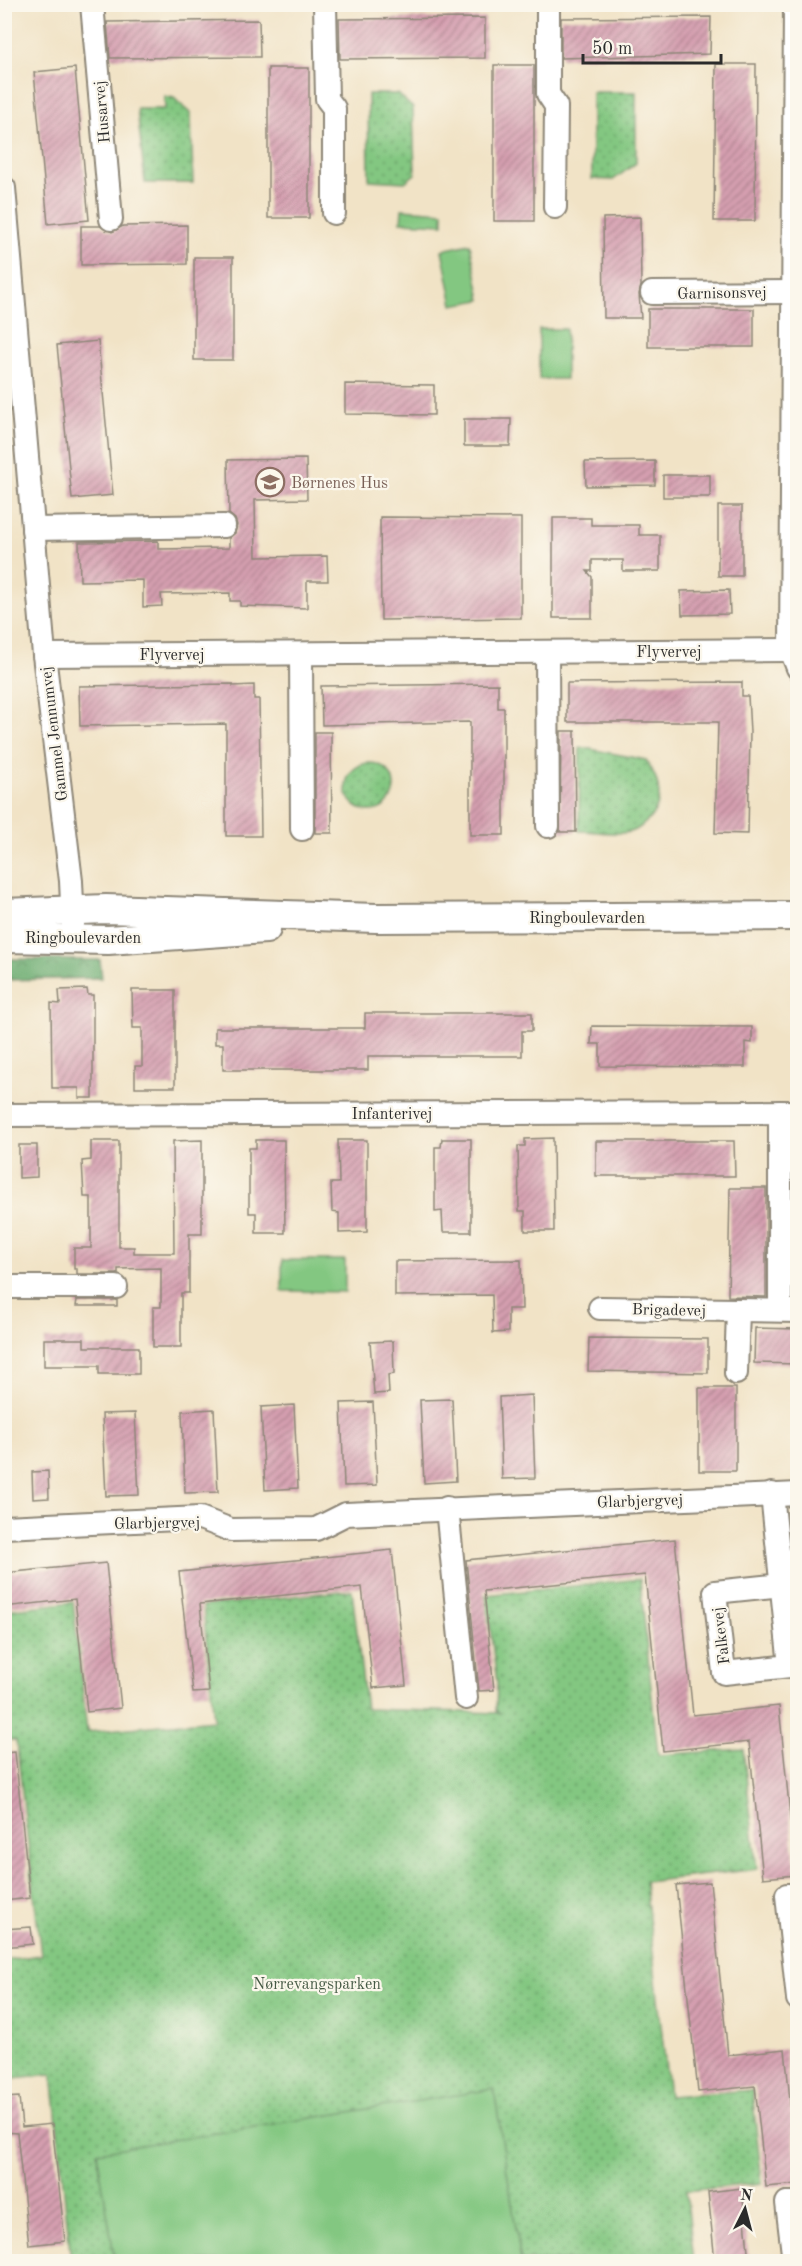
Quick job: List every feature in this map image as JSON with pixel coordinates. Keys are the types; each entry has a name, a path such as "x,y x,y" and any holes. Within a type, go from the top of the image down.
{"main road":[{"name":"Ringboulevarden","path":"4,913 73,925 108,940 319,926 376,918 798,916"},
{"name":"Ringboulevarden","path":"4,938 73,925"}],"street":[{"name":"Husarvej","path":"92,4 111,219"},
{"path":"325,4 327,99 334,108 334,213"},
{"path":"548,4 548,94 556,106 555,207"},
{"path":"794,659 795,4"},
{"name":"Gammel Jennumvej","path":"4,188 44,655 73,925"},
{"name":"Garnisonsvej","path":"651,293 793,292"},
{"path":"33,529 224,526"},
{"path":"546,652 548,826"},
{"name":"Flyvervej","path":"44,655 546,652 794,659"},
{"path":"301,654 302,829"},
{"name":"Infanterivej","path":"4,1115 789,1112 789,1311"},
{"path":"4,1287 116,1287"},
{"name":"Brigadevej","path":"600,1308 789,1311"},
{"path":"736,1373 738,1310"},
{"name":"Falkevej","path":"772,1494 782,1585 790,1666 724,1673 715,1592 782,1585"},
{"name":"Glarbjergvej","path":"4,1527 200,1518 231,1530 316,1529 346,1514 798,1494"},
{"path":"447,1508 466,1698"},
{"path":"798,1894 787,1896 798,1999"},
{"path":"794,2262 787,2204 798,2203"}],"green space":[{"path":"592,92 636,92 636,163 613,180 592,179"},
{"path":"368,94 398,94 413,108 415,174 405,182 369,180"},
{"path":"164,96 174,98 191,114 193,183 145,183 137,109 165,109"},
{"path":"402,209 443,212 443,224 401,222"},
{"path":"470,244 481,300 453,305 442,250"},
{"path":"539,329 566,329 566,379 539,379"},
{"path":"580,747 646,760 655,776 659,792 656,808 641,827 624,833 579,831"},
{"path":"365,763 375,763 390,773 394,787 390,801 384,807 375,811 365,811 350,801 346,792 346,782 356,767"},
{"path":"4,959 100,960 102,978 5,980"},
{"path":"282,1260 345,1260 345,1292 282,1291"},
{"name":"Nørrevangsparken","path":"640,1579 658,1755 743,1749 757,1869 645,1882 669,2096 752,2090 762,2183 686,2191 694,2261 71,2261 52,2074 5,2079 5,1960 41,1955 16,1740 5,1740 5,1610 73,1602 87,1732 214,1720 203,1606 352,1590 366,1709 500,1713 496,1711 497,1683 486,1595"},
{"path":"494,2089 521,2261 115,2261 97,2152"}],"building":[{"path":"711,17 710,54 561,58 561,18"},
{"path":"485,18 485,58 340,59 339,19"},
{"path":"259,20 260,57 110,58 107,22"},
{"path":"716,64 756,64 755,221 714,221"},
{"path":"494,65 534,65 534,221 494,221"},
{"path":"75,68 89,220 48,224 34,72"},
{"path":"268,68 309,68 309,218 268,218"},
{"path":"640,217 641,318 604,318 603,218"},
{"path":"187,225 187,264 81,265 81,226 100,226 112,232 123,226"},
{"path":"194,257 233,257 233,360 194,360"},
{"path":"648,309 754,309 754,347 648,347"},
{"path":"98,341 113,495 72,499 57,345"},
{"path":"345,384 434,385 434,415 345,414"},
{"path":"464,419 511,419 510,446 464,446"},
{"path":"306,459 307,499 255,500 256,557 327,556 328,581 307,581 307,608 240,606 240,601 230,601 230,593 161,594 162,606 143,607 143,580 80,581 79,542 158,541 158,549 229,548 229,538 235,533 237,525 235,519 229,514 228,460"},
{"path":"655,461 655,485 586,486 585,462"},
{"path":"663,475 710,475 710,497 663,497"},
{"path":"718,506 742,506 742,576 718,576"},
{"path":"380,517 521,518 521,618 381,620"},
{"path":"553,518 591,518 591,525 639,525 639,535 660,535 660,571 623,571 623,560 592,560 592,571 587,571 592,577 592,618 553,618"},
{"path":"729,590 730,614 682,615 681,591"},
{"path":"742,682 742,696 748,696 750,732 748,834 715,833 718,722 567,722 567,683"},
{"path":"233,684 233,686 254,685 254,699 259,699 261,836 226,836 226,724 80,726 79,686"},
{"path":"498,684 498,708 504,708 504,835 470,835 470,722 322,725 321,686"},
{"path":"561,731 575,731 576,832 560,832"},
{"path":"315,732 331,732 332,833 315,833"},
{"path":"87,989 88,995 93,995 93,1098 79,1098 79,1088 52,1088 51,1003 60,1004 59,990"},
{"path":"132,990 175,990 175,1087 135,1087 135,1066 142,1066 142,1028 133,1028"},
{"path":"365,1013 532,1013 532,1031 522,1031 522,1056 368,1056 368,1070 223,1070 223,1044 215,1044 215,1028 365,1028"},
{"path":"592,1026 752,1027 752,1043 745,1042 745,1067 600,1066 600,1044 591,1044"},
{"path":"553,1138 554,1231 525,1231 525,1211 519,1211 518,1146 525,1146 525,1139"},
{"path":"442,1139 471,1139 471,1232 443,1232 442,1211 435,1212 435,1147 441,1147"},
{"path":"202,1140 202,1234 189,1234 189,1293 181,1293 181,1347 153,1347 153,1307 161,1307 161,1268 118,1269 118,1274 77,1274 77,1269 74,1269 74,1248 91,1248 91,1197 84,1197 82,1161 91,1160 91,1141 119,1141 119,1247 134,1247 134,1253 174,1253 173,1141"},
{"path":"256,1140 284,1140 285,1233 256,1233 256,1213 249,1213 249,1148 256,1148"},
{"path":"338,1140 367,1140 367,1232 339,1233 339,1213 332,1212 331,1183 339,1183"},
{"path":"596,1141 734,1141 735,1176 596,1176"},
{"path":"19,1145 37,1145 37,1177 19,1178"},
{"path":"730,1188 766,1188 766,1297 728,1296"},
{"path":"521,1260 522,1309 508,1309 508,1332 493,1333 492,1295 395,1296 395,1261"},
{"path":"77,1300 117,1300 117,1306 76,1306"},
{"path":"755,1328 798,1329 798,1364 754,1363"},
{"path":"589,1338 708,1339 708,1373 588,1371"},
{"path":"44,1339 84,1339 84,1347 139,1347 139,1374 99,1374 99,1366 44,1366"},
{"path":"393,1341 394,1374 388,1375 389,1393 374,1394 370,1342"},
{"path":"699,1388 736,1388 736,1471 699,1471"},
{"path":"532,1395 535,1478 502,1479 499,1397"},
{"path":"452,1399 456,1481 424,1483 420,1400"},
{"path":"373,1402 377,1485 344,1486 341,1403"},
{"path":"294,1405 298,1488 265,1490 261,1407"},
{"path":"214,1409 218,1492 185,1493 182,1411"},
{"path":"135,1413 139,1495 106,1496 102,1414"},
{"path":"48,1471 49,1498 33,1499 32,1472"},
{"path":"675,1539 693,1715 779,1706 796,1875 763,1878 749,1742 663,1751 645,1575 484,1591 494,1690 479,1691 466,1560"},
{"path":"392,1550 406,1685 373,1688 362,1587 200,1604 209,1692 193,1693 179,1572"},
{"path":"106,1563 121,1708 87,1712 75,1599 4,1607 4,1573"},
{"path":"15,1752 30,1898 4,1901 4,1753"},
{"path":"710,1882 728,2055 785,2049 798,2184 766,2187 755,2086 698,2092 676,1885"},
{"path":"31,1927 33,1944 4,1947 4,1929"},
{"path":"19,2097 22,2127 52,2124 65,2241 29,2245 17,2133 4,2132 4,2098"},
{"path":"742,2188 749,2262 715,2262 708,2192"}],"place":[{"name":"Børnenes Hus","path":"270,482"}]}
